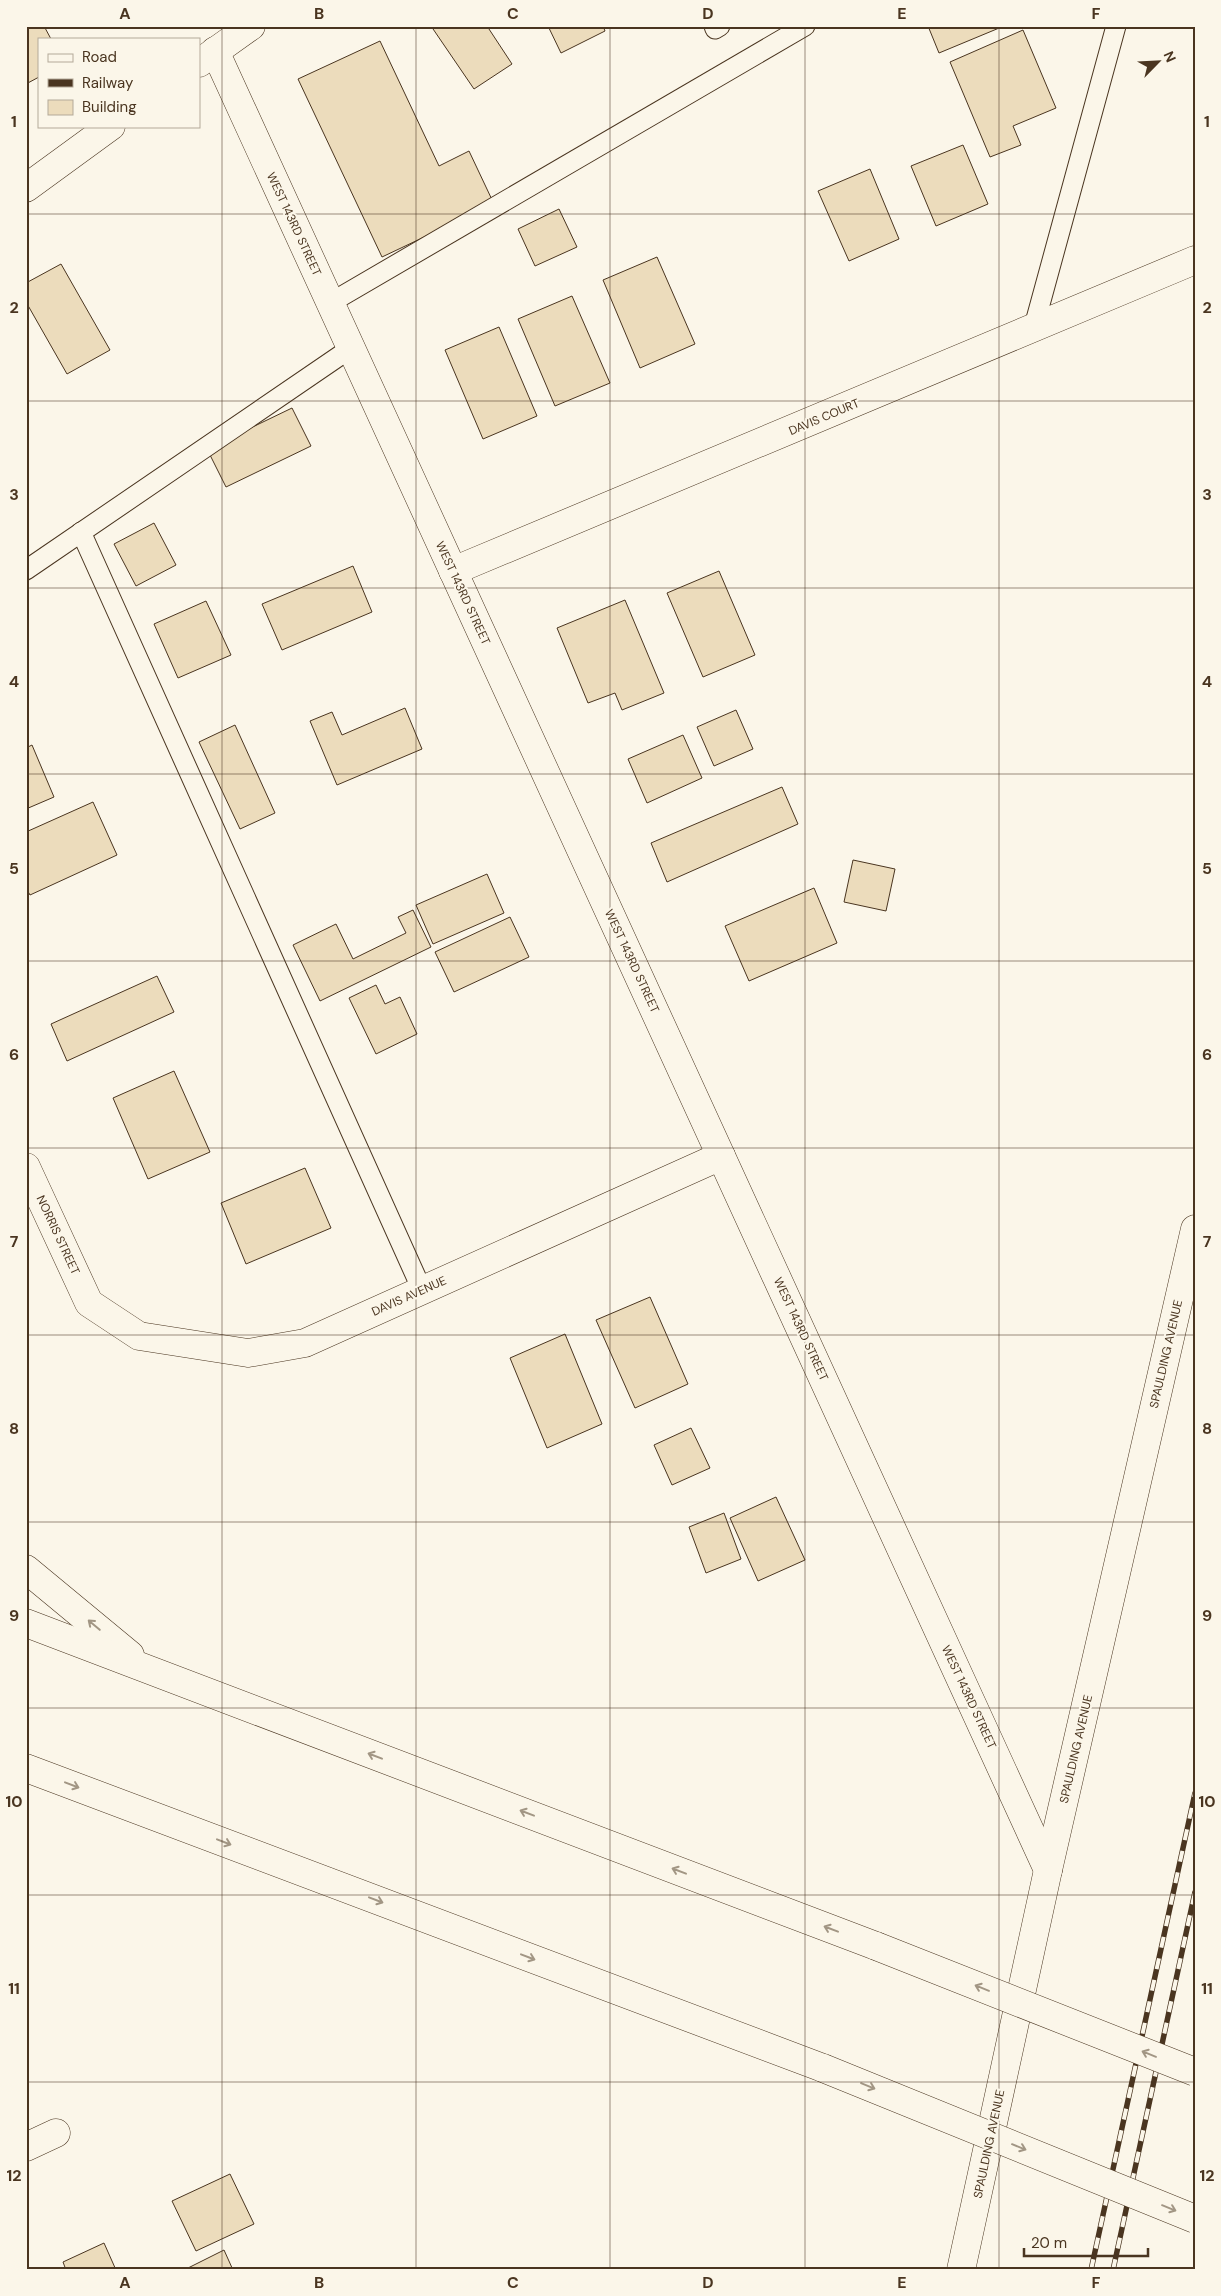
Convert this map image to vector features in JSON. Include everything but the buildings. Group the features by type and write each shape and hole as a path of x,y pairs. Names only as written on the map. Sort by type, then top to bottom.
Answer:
{"main road":[{"path":"207,57 251,26"},
{"name":"WEST 143RD STREET","path":"207,57 351,348 1048,1870"},
{"path":"26,188 108,128"},
{"name":"DAVIS COURT","path":"453,571 1033,330 1195,260"},
{"name":"DAVIS AVENUE","path":"89,1303 139,1336 248,1353 305,1343 721,1156"},
{"name":"NORRIS STREET","path":"26,1167 89,1303"},
{"name":"SPAULDING AVENUE","path":"961,2270 1048,1870 1195,1229"},
{"path":"26,1569 144,1668"},
{"path":"26,1623 876,1946 1195,2072"},
{"path":"26,1768 823,2068 1195,2219"},
{"path":"26,2147 56,2133"}],"lane":[{"path":"714,26 715,29 720,26"},
{"path":"330,303 805,26"},
{"path":"1033,330 1116,26"},
{"path":"26,570 351,348"},
{"path":"82,532 422,1290"}],"railway":[{"path":"1091,2270 1195,1793"},
{"path":"1113,2270 1195,1892"}]}
